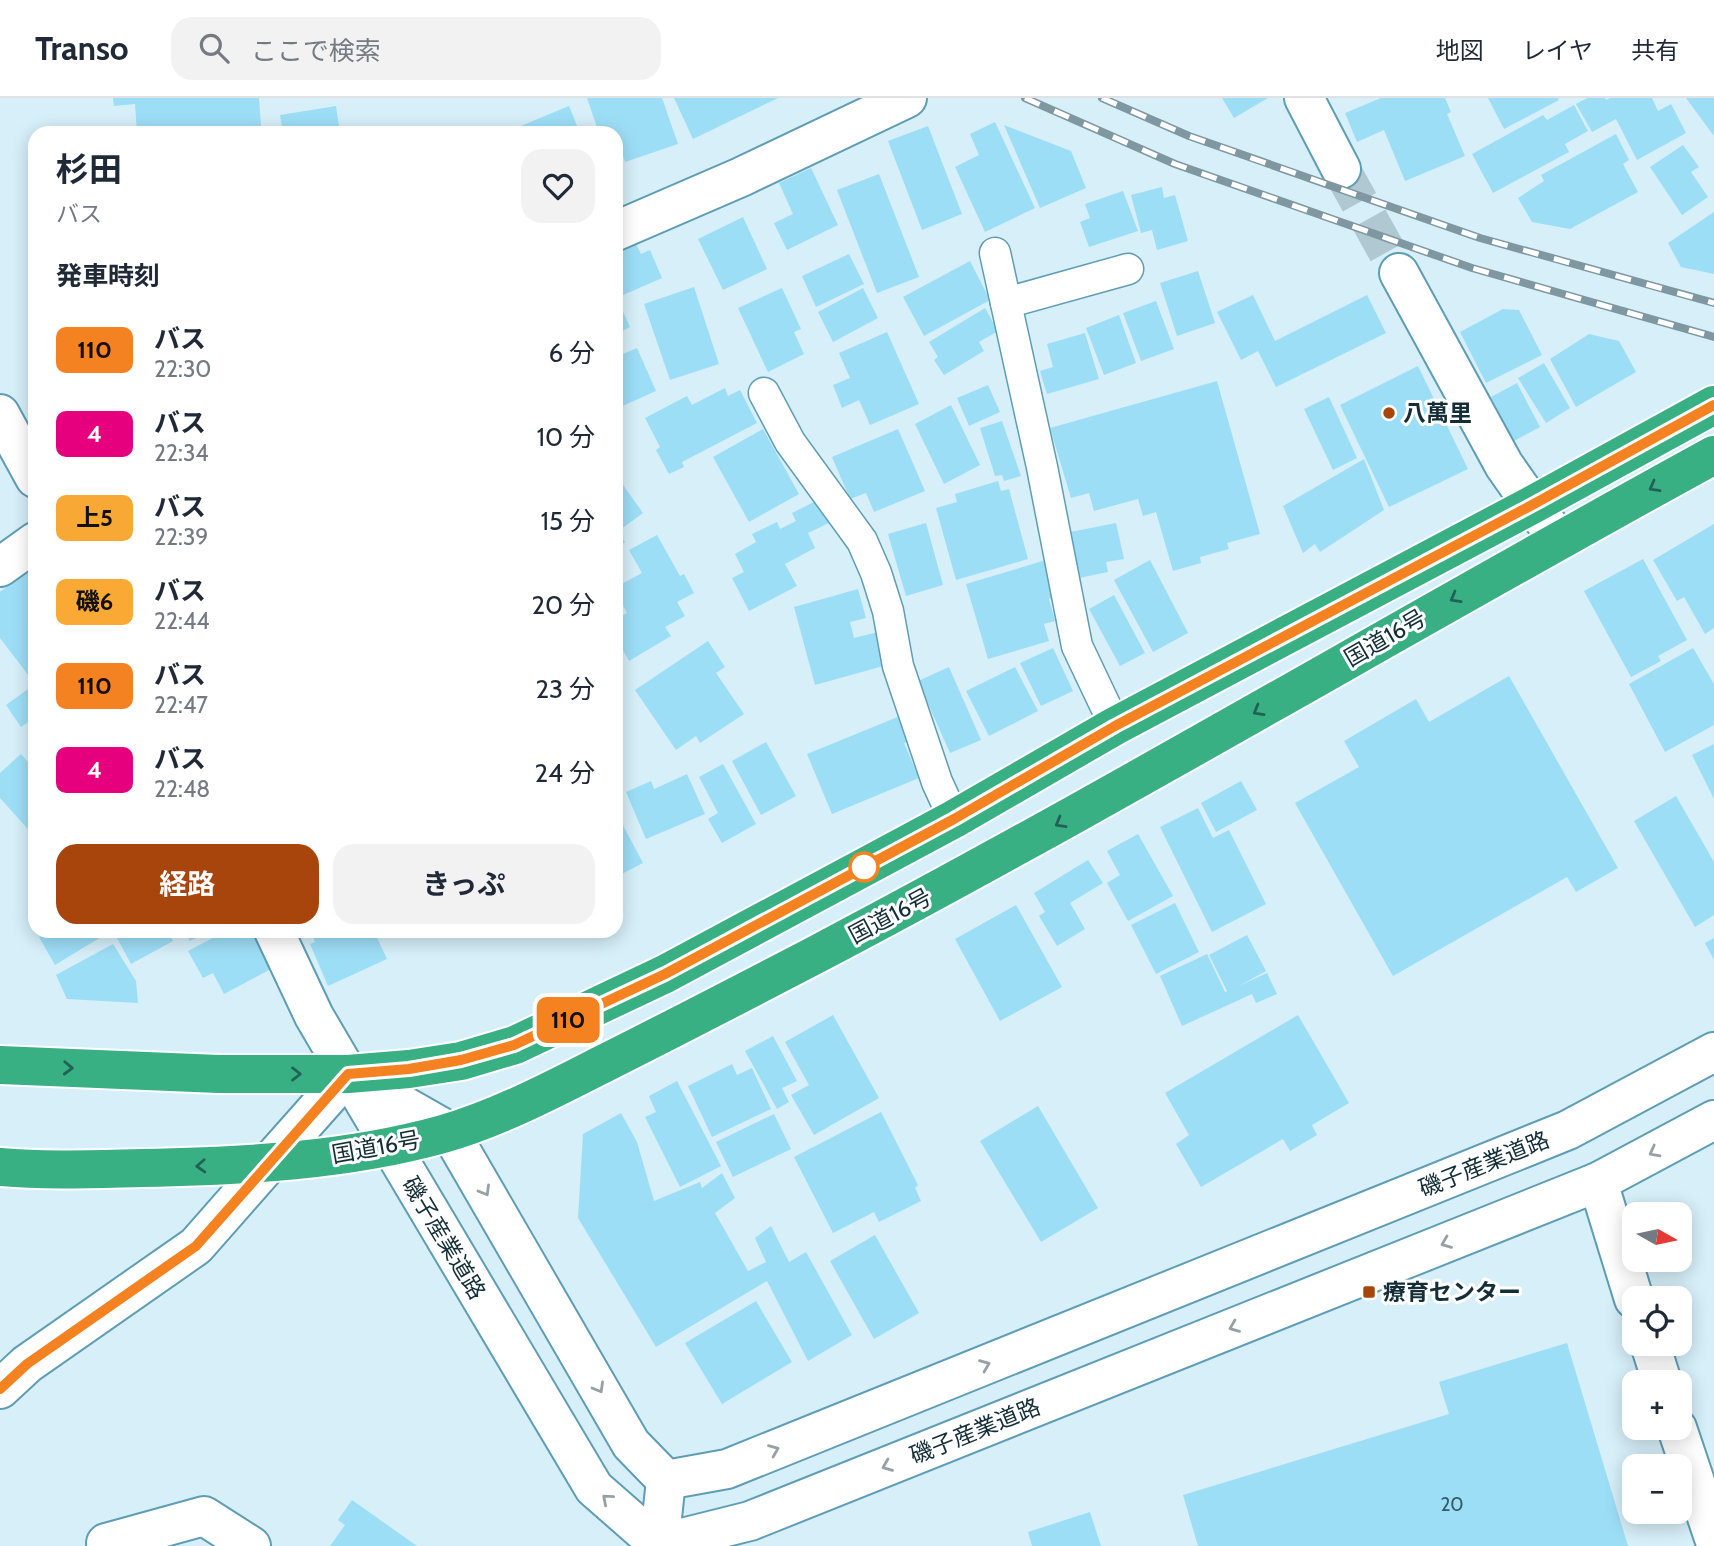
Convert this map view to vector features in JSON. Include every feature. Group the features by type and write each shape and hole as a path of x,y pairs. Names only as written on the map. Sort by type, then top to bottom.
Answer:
{"highway":[{"name":"国道16号","path":"0,1065 219,1074 348,1074 409,1069 461,1060 514,1045 665,974 954,819 1115,726 1532,505 1714,405"},
{"name":"国道16号","path":"0,1167 89,1169 269,1163 390,1148 450,1132 538,1096 690,1021 970,874 1559,539 1714,455"}],"street":[{"path":"623,228 741,177 907,98"},
{"path":"1304,98 1341,169"},
{"path":"1399,273 1504,465 1559,539"},
{"path":"0,414 28,465"},
{"path":"0,567 28,546"},
{"name":"磯子産業道路","path":"277,938 314,1016 390,1148 594,1488 659,1545 750,1521 1598,1182 1714,1119"},
{"name":"磯子産業道路","path":"666,1480 727,1469 1568,1130 1714,1052"},
{"path":"0,1389 27,1364 196,1246 348,1074 450,1132 631,1444 666,1480 659,1545"},
{"path":"1598,1182 1630,1286"},
{"path":"1682,1440 1714,1538"},
{"path":"107,1546 106,1543 204,1516 251,1546"}],"lane":[{"path":"995,253 1042,467 1077,646 1115,726"},
{"path":"1006,303 1128,269"},
{"path":"764,393 790,442 862,541 872,562 888,611 902,678 937,782 954,819"}],"building":[{"path":"113,98 259,98 261,126 137,126 135,104 114,106"},
{"path":"587,98 662,98 678,144 625,162 623,126 597,126"},
{"path":"674,98 778,98 693,139"},
{"path":"1222,98 1268,98 1234,118"},
{"path":"1381,98 1445,98 1451,112 1447,114 1465,156 1405,181 1384,130 1357,142 1345,113"},
{"path":"1488,98 1558,98 1559,100 1504,129"},
{"path":"1587,98 1652,98 1658,111 1671,104 1686,133 1637,160 1616,119 1592,132 1576,104"},
{"path":"1686,98 1714,98 1714,136"},
{"path":"1574,105 1588,131 1565,144 1569,152 1493,193 1472,154 1543,115 1547,120"},
{"path":"336,106 339,126 282,126 280,115"},
{"path":"569,106 577,126 521,126"},
{"path":"995,122 1035,208 985,232 955,167 979,155 970,134"},
{"path":"1004,125 1071,151 1086,188 1040,208"},
{"path":"928,126 962,214 922,230 888,141"},
{"path":"1616,134 1629,160 1623,164 1638,192 1570,229 1532,222 1518,198 1544,181 1541,175"},
{"path":"1683,145 1699,167 1691,172 1708,197 1682,215 1650,167"},
{"path":"811,168 838,225 787,250 774,223 793,214 779,183"},
{"path":"879,174 919,277 877,293 837,190"},
{"path":"1162,187 1164,198 1175,195 1188,241 1157,250 1152,230 1141,233 1131,195"},
{"path":"1123,191 1138,231 1089,247 1080,222 1090,218 1085,204"},
{"path":"1714,212 1714,274 1681,267 1668,243"},
{"path":"743,217 767,269 723,290 698,239"},
{"path":"636,244 641,254 650,250 662,278 623,295 623,250"},
{"path":"849,254 864,284 816,307 802,276"},
{"path":"970,261 990,300 924,336 903,297"},
{"path":"1198,271 1215,323 1177,336 1160,283"},
{"path":"694,287 719,364 670,380 644,304"},
{"path":"782,288 801,329 794,332 804,354 768,372 738,308"},
{"path":"863,288 878,318 833,342 818,312"},
{"path":"1253,295 1275,341 1367,295 1386,333 1276,387 1258,351 1241,360 1217,312"},
{"path":"1156,301 1174,349 1141,361 1123,313"},
{"path":"985,308 998,331 979,342 984,351 944,375 934,360 938,357 929,342"},
{"path":"1503,309 1519,310 1542,355 1486,383 1460,332"},
{"path":"623,312 630,327 623,330"},
{"path":"1119,315 1136,363 1104,375 1086,328"},
{"path":"887,332 919,404 870,425 859,400 842,408 833,385 850,378 839,353"},
{"path":"1085,333 1099,379 1047,394 1040,371 1053,367 1047,344"},
{"path":"1589,334 1619,341 1636,372 1576,407 1550,359"},
{"path":"637,348 656,391 623,406 623,354"},
{"path":"1544,363 1570,408 1546,423 1518,378"},
{"path":"1418,366 1468,469 1389,507 1340,405"},
{"path":"1217,381 1260,534 1227,543 1229,549 1200,557 1201,563 1173,571 1156,512 1143,516 1138,499 1094,511 1089,493 1071,498 1050,428"},
{"path":"1517,383 1540,427 1514,441 1491,397"},
{"path":"988,385 1000,412 969,426 957,398"},
{"path":"725,388 728,396 740,390 757,423 682,462 684,467 669,474 656,450 660,447 645,418 687,396 692,405"},
{"path":"1329,397 1357,458 1333,470 1304,409"},
{"path":"951,405 980,465 944,484 915,424"},
{"path":"1002,421 1021,476 1004,481 1002,475 995,476 980,428"},
{"path":"763,429 799,494 749,522 713,457"},
{"path":"898,429 925,491 874,512 866,493 850,499 832,457"},
{"path":"1364,459 1384,510 1320,552 1315,544 1303,553 1283,506"},
{"path":"998,481 1001,491 1009,489 1028,559 956,580 936,508 957,502 955,494"},
{"path":"623,485 643,513 623,528"},
{"path":"820,499 831,522 808,533 815,548 785,564 797,586 749,611 732,578 744,572 735,554 756,542 752,534 777,522 780,529 796,521 792,513"},
{"path":"926,523 943,585 906,596 888,534"},
{"path":"1116,523 1124,559 1106,562 1108,572 1079,578 1070,532"},
{"path":"1714,524 1714,628 1705,634 1684,597 1677,601 1653,560"},
{"path":"657,535 680,576 684,574 694,593 677,602 685,616 665,627 671,636 629,661 623,650 623,615 627,613 623,605 623,583 642,573 629,550"},
{"path":"1643,559 1687,640 1658,656 1661,661 1631,677 1584,591"},
{"path":"1046,560 1057,597 1049,599 1055,621 1044,624 1049,641 988,659 966,584"},
{"path":"1150,560 1188,633 1153,652 1114,580"},
{"path":"28,570 28,675 0,638 0,592"},
{"path":"858,589 866,618 850,622 854,638 878,632 887,665 815,685 794,607"},
{"path":"1114,595 1145,653 1120,666 1089,609"},
{"path":"708,641 725,667 716,673 744,714 700,743 696,736 676,750 635,690"},
{"path":"1053,648 1073,691 1041,706 1020,663"},
{"path":"1693,648 1714,684 1714,725 1665,752 1629,684"},
{"path":"949,667 981,740 950,753 918,681"},
{"path":"1015,667 1038,711 989,736 966,691"},
{"path":"1509,676 1618,868 1576,892 1567,877 1393,976 1295,803 1359,767 1344,741 1416,699 1429,722"},
{"path":"28,689 28,722 21,727 6,705"},
{"path":"905,714 915,738 904,743 919,778 832,814 807,754"},
{"path":"766,742 796,796 761,815 732,761"},
{"path":"1714,744 1714,799 1692,755"},
{"path":"21,754 28,762 28,829 0,798 0,773"},
{"path":"723,764 756,824 722,843 708,819 718,813 699,777"},
{"path":"687,774 705,814 646,839 626,792 651,781 654,789"},
{"path":"1241,781 1257,810 1216,832 1201,803"},
{"path":"1676,796 1714,862 1714,915 1695,927 1634,821"},
{"path":"1198,808 1213,838 1229,830 1266,904 1212,932 1160,827"},
{"path":"623,825 643,863 623,873"},
{"path":"1138,834 1173,896 1128,921 1107,883 1120,875 1107,851"},
{"path":"1088,860 1103,883 1070,903 1085,929 1057,946 1039,916 1045,912 1034,893"},
{"path":"1175,903 1199,952 1156,974 1131,925"},
{"path":"1016,905 1062,987 1000,1021 955,939"},
{"path":"1247,935 1266,971 1239,986 1267,973 1277,994 1256,1003 1252,994 1182,1026 1160,976 1207,954 1225,992 1227,991 1209,955"},
{"path":"40,938 99,938 55,965"},
{"path":"117,938 172,938 173,941 131,964"},
{"path":"213,938 260,938 275,967 224,994 213,973 203,978 188,951"},
{"path":"314,938 377,938 387,959 328,986 310,944 315,942"},
{"path":"1714,938 1714,960 1705,943"},
{"path":"113,944 136,981 138,1003 67,999 56,975"},
{"path":"833,1015 879,1098 814,1135 791,1095 809,1085 785,1042"},
{"path":"1298,1015 1349,1103 1312,1125 1317,1135 1290,1151 1283,1139 1201,1187 1176,1144 1189,1135 1165,1093"},
{"path":"773,1036 797,1081 782,1088 789,1102 777,1109 745,1051"},
{"path":"732,1064 737,1075 752,1068 771,1109 712,1137 688,1086"},
{"path":"677,1081 721,1166 680,1187 645,1117 656,1112 649,1096"},
{"path":"1038,1106 1098,1208 1041,1242 980,1141"},
{"path":"881,1112 918,1185 915,1188 921,1201 879,1222 874,1212 833,1233 794,1157"},
{"path":"621,1113 637,1142 654,1201 700,1182 702,1188 722,1173 735,1198 715,1213 748,1271 766,1262 755,1238 771,1226 789,1262 806,1252 852,1335 808,1361 767,1281 656,1347 578,1218 583,1134"},
{"path":"774,1114 791,1149 733,1177 716,1142"},
{"path":"875,1235 919,1313 874,1339 830,1261"},
{"path":"756,1301 792,1362 722,1404 685,1343"},
{"path":"1567,1343 1628,1546 1198,1546 1183,1495 1449,1414 1439,1382"},
{"path":"352,1500 417,1546 330,1546 345,1525 338,1520"},
{"path":"1090,1512 1101,1546 1032,1546 1028,1532"}],"tunnel":[{"path":"1341,169 1399,273"}],"railway":[{"path":"1025,98 1175,164 1472,268 1714,337"},
{"path":"1102,98 1189,136 1480,238 1714,303"}],"bus line":[{"name":"110","path":"0,1389 27,1364 196,1246 348,1074 409,1069 461,1060 514,1045 665,974 954,819 1115,726 1532,505 1714,405"}],"place":[{"name":"八萬里","path":"1389,413"},
{"name":"療育センター","path":"1369,1292"}]}
